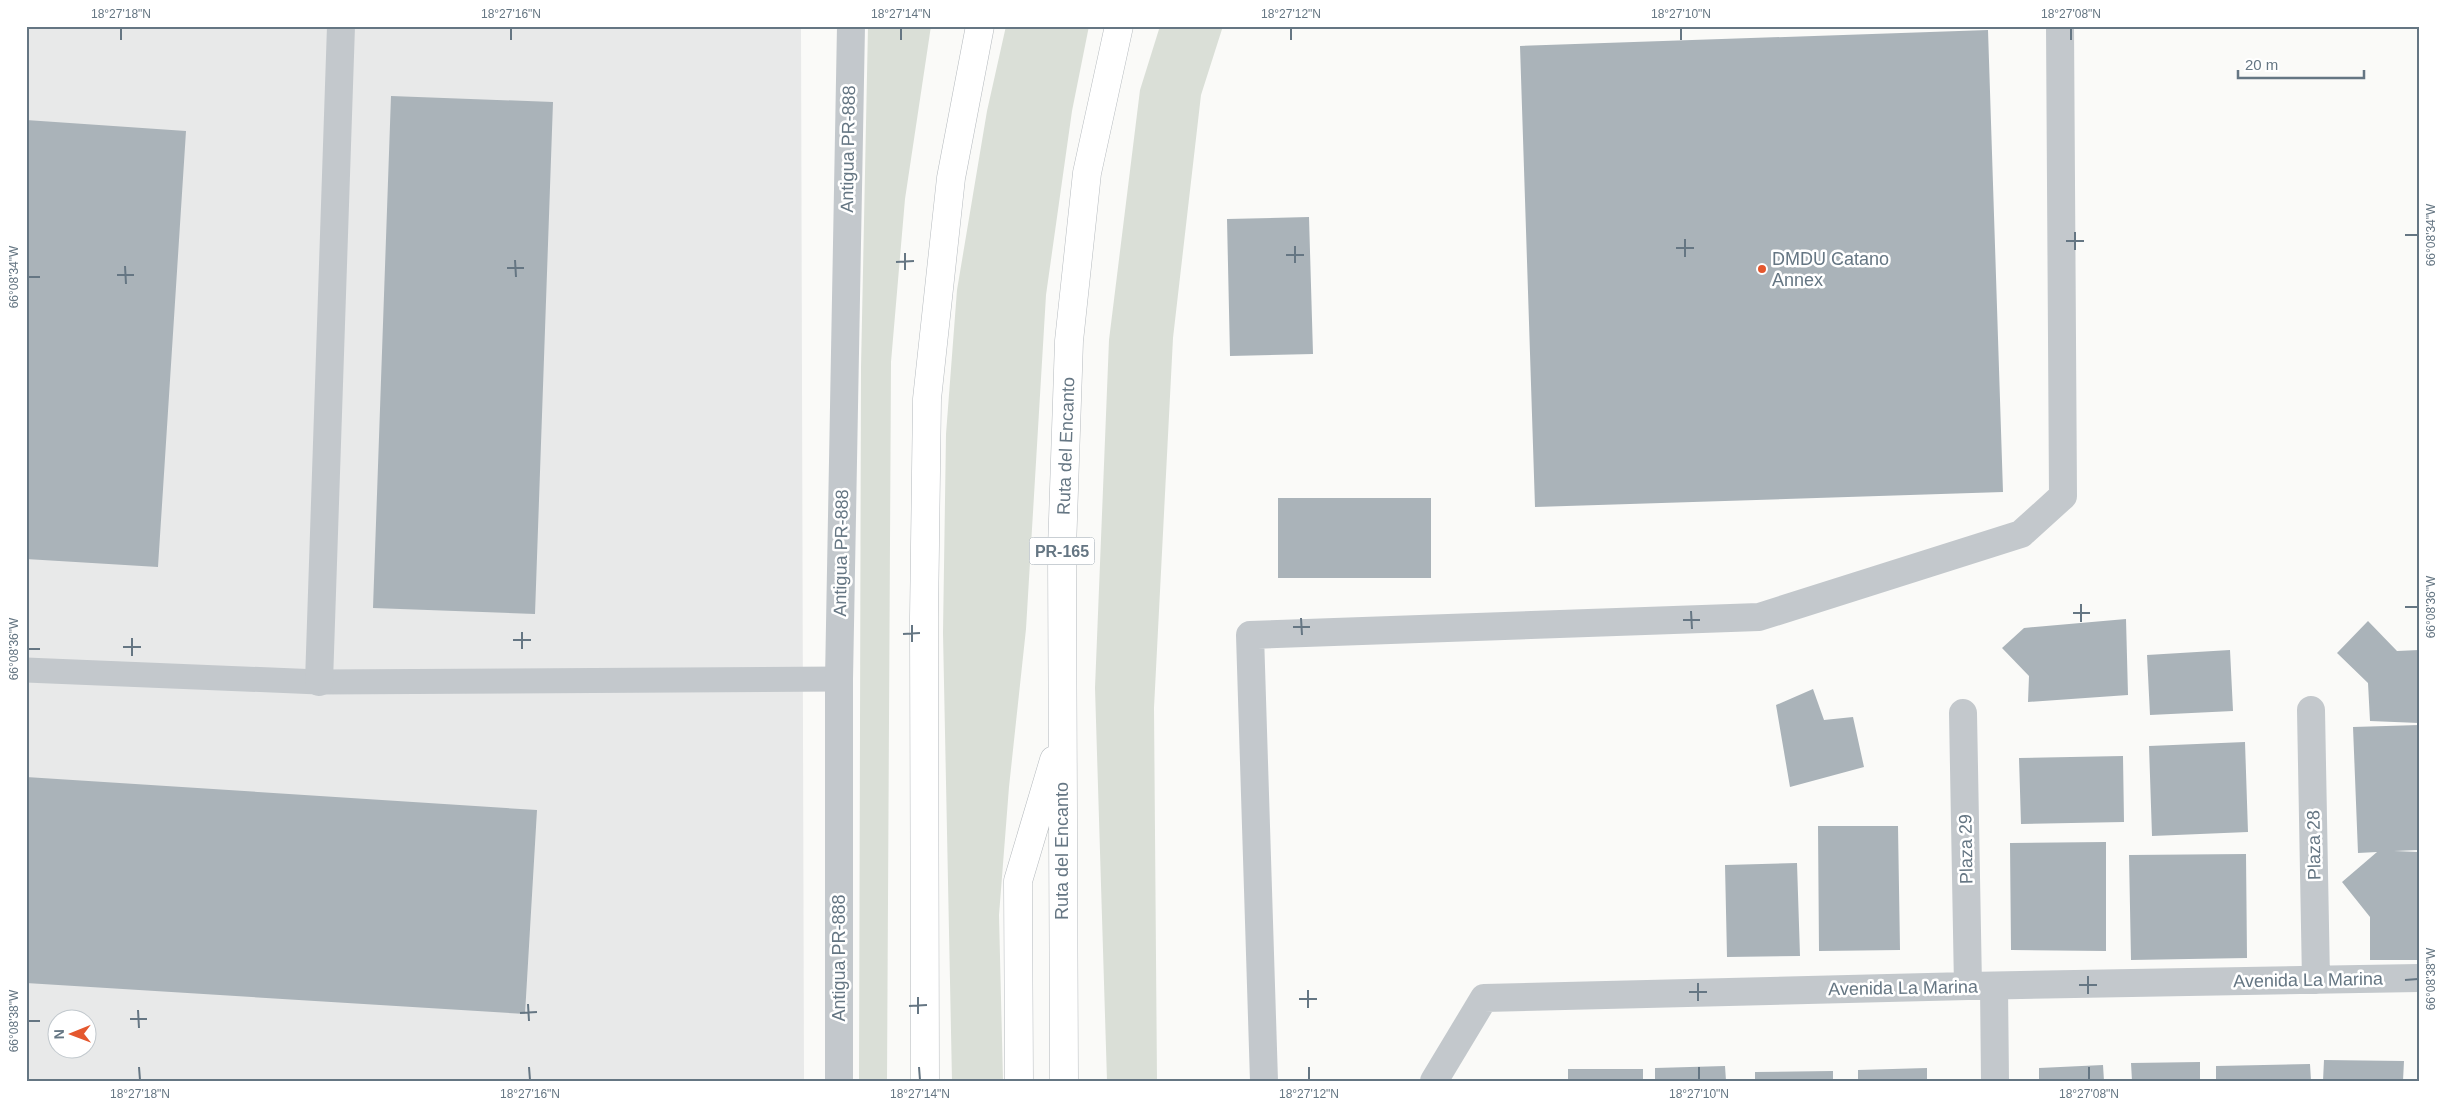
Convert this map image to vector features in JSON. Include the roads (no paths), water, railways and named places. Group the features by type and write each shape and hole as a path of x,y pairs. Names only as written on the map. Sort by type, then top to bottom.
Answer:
{"main road":[{"path":"925,1081 924,618 926,399 952,178 980,26"},
{"name":"Ruta del Encanto","path":"1064,1081 1062,549 1069,341 1087,173 1119,26"},
{"path":"1019,1081 1018,881 1062,731"}],"street":[{"path":"319,682 342,26"},
{"name":"Antigua PR-888","path":"839,1081 839,680 851,26"},
{"path":"1264,1081 1250,636 1759,616 2021,534 2062,496 2060,26"},
{"name":"Plaza 28","path":"2311,710 2316,980"},
{"name":"Plaza 29","path":"1963,713 1981,986 1995,1081"},
{"name":"Avenida La Marina","path":"1434,1081 1484,998 2419,978"}],"lane":[{"path":"26,670 319,682 839,680"}],"place":[{"name":"DMDU Catano Annex","path":"1762,269"}]}
